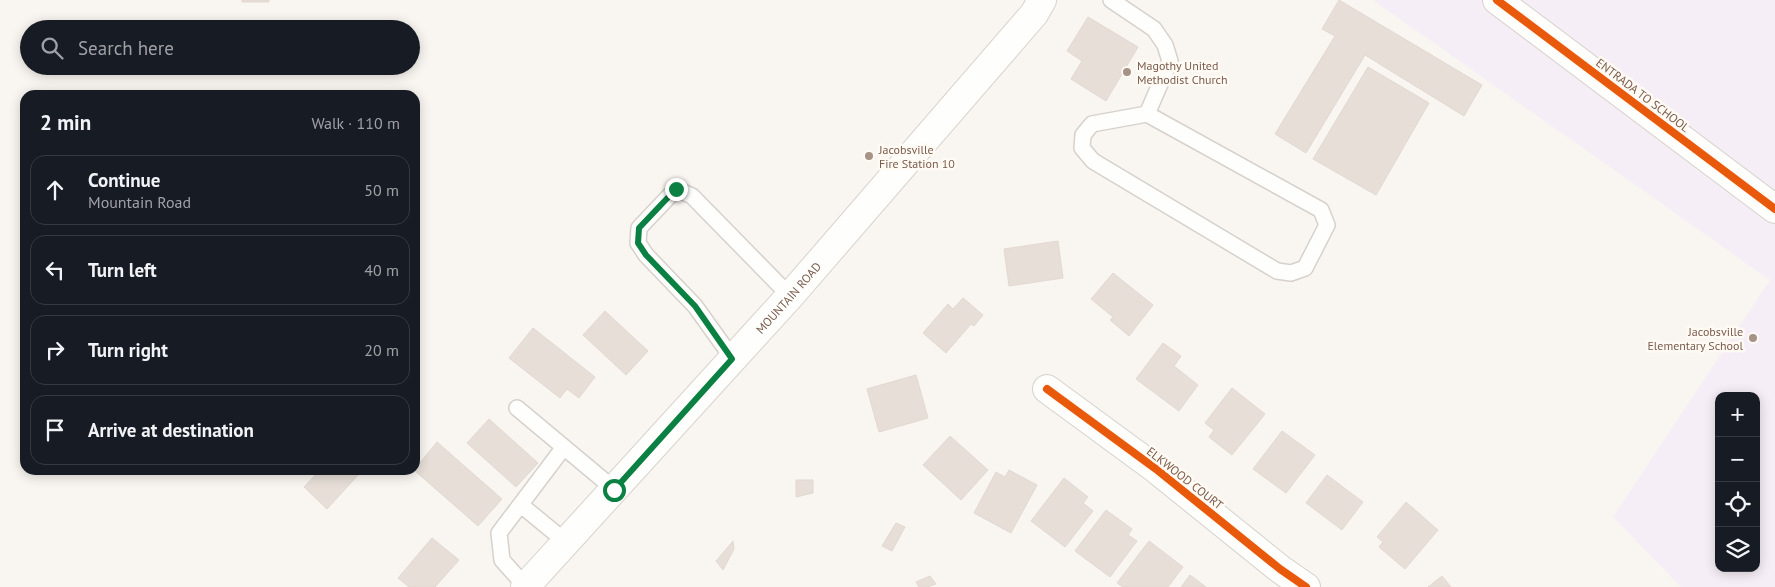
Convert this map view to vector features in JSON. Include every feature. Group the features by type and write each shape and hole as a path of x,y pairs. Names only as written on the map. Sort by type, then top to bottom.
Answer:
{"main road":[{"name":"MOUNTAIN ROAD","path":"525,587 790,296 1034,14 1042,0"},
{"name":"ENTRADA TO SCHOOL","path":"1497,0 1775,209"},
{"name":"ELKWOOD COURT","path":"1048,389 1118,440 1280,569 1306,587"}],"lane":[{"path":"1111,0 1154,29 1165,45 1170,61 1147,114"},
{"path":"1147,114 1320,210 1326,225 1305,268 1291,273 1277,271 1094,161 1082,148 1083,135 1092,124 1147,114"},
{"path":"732,359 695,306 646,255 638,243 639,228 676,189 692,196 790,296"},
{"path":"517,408 614,490"},
{"path":"525,587 502,560 499,533 564,448"},
{"path":"521,505 566,542"}],"shaded area":[{"name":"Jacobsville Elementary School","path":"1373,0 1775,0 1775,587 1681,587 1613,517 1770,280"}],"building":[{"path":"242,0 269,0 269,2 242,2"},
{"path":"1339,0 1482,85 1464,116 1365,55 1306,153 1275,134 1335,36 1322,29"},
{"path":"1088,17 1138,47 1106,101 1071,79 1082,61 1067,51"},
{"path":"1368,67 1429,103 1376,195 1313,159"},
{"path":"1058,241 1063,278 1009,286 1004,249"},
{"path":"1113,273 1153,305 1129,336 1110,320 1113,317 1091,299"},
{"path":"963,298 983,315 974,326 971,324 946,353 923,333 948,304 953,309"},
{"path":"605,311 648,351 626,375 583,335"},
{"path":"533,328 595,377 579,398 567,389 560,398 509,358"},
{"path":"1163,343 1181,356 1174,366 1198,385 1179,411 1136,379"},
{"path":"916,375 928,418 879,432 867,389"},
{"path":"1232,388 1265,414 1232,455 1209,437 1214,430 1205,423"},
{"path":"489,419 538,463 516,487 467,443"},
{"path":"1282,431 1315,455 1286,493 1253,469"},
{"path":"950,436 988,470 961,500 923,465"},
{"path":"437,442 502,499 478,526 420,475 420,463"},
{"path":"1009,470 1037,485 1011,533 974,513 996,472 1005,477"},
{"path":"315,475 358,475 327,509 304,487"},
{"path":"1327,475 1363,502 1342,530 1306,503"},
{"path":"1064,478 1088,497 1083,503 1093,511 1065,547 1031,521"},
{"path":"796,480 813,480 813,493 796,497"},
{"path":"1406,502 1438,530 1405,569 1379,547 1383,542 1377,537"},
{"path":"1106,510 1132,529 1128,535 1137,541 1110,577 1075,551"},
{"path":"896,523 905,527 892,551 882,546"},
{"path":"432,538 459,560 435,587 409,587 398,578"},
{"path":"733,541 734,549 723,570 716,561"},
{"path":"1149,541 1183,567 1168,587 1123,587 1117,583"},
{"path":"1190,575 1206,587 1181,587"},
{"path":"930,576 936,584 919,587 916,582"},
{"path":"1442,576 1451,587 1428,587"}],"cycle path":[{"path":"1497,0 1775,209"},
{"path":"1047,389 1156,469 1280,569 1306,587"}],"place":[{"name":"Magothy United Methodist Church","path":"1127,72"},
{"name":"Jacobsville Fire Station 10","path":"869,156"},
{"name":"Jacobsville Elementary School","path":"1753,338"}],"route":[{"path":"614,490 732,359 695,306 646,255 638,243 639,228 676,189"}]}
